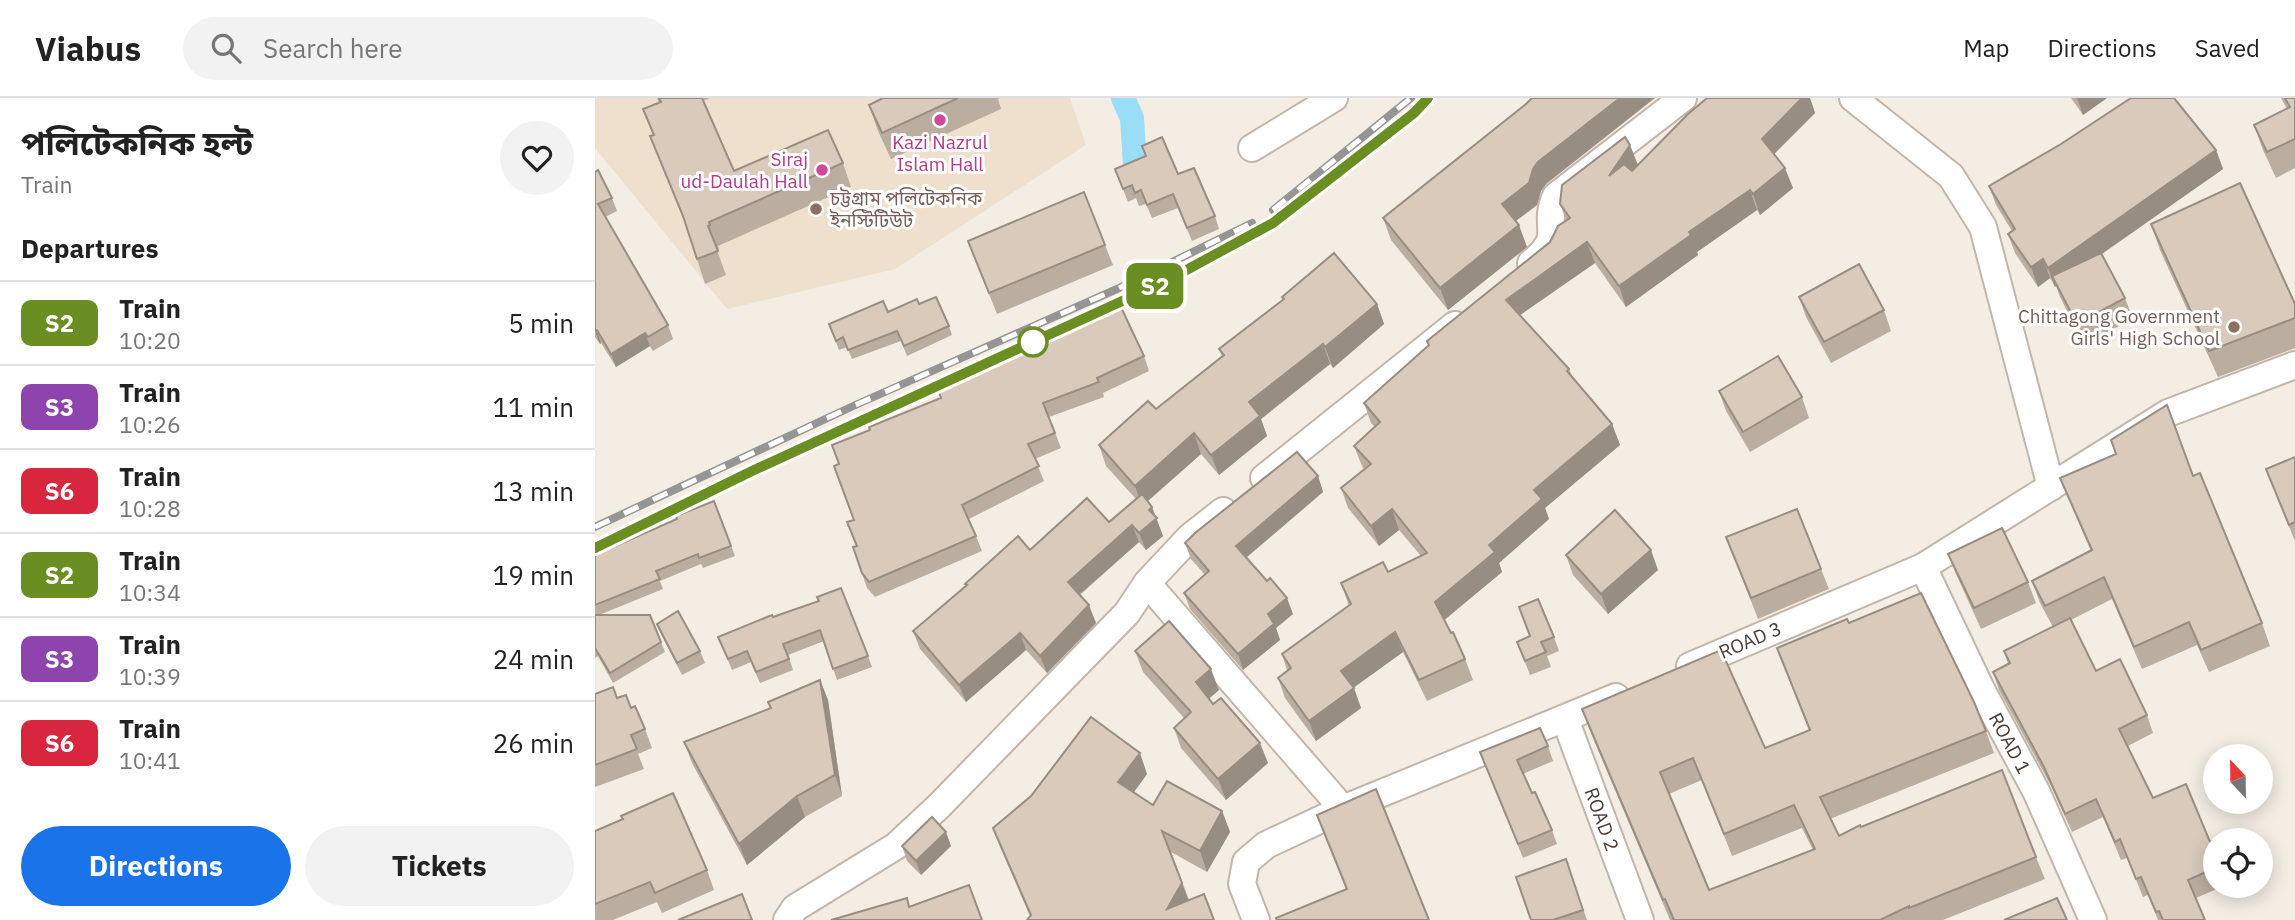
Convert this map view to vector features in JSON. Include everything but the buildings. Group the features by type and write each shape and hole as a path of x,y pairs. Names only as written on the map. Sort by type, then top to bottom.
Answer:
{"street":[{"path":"1252,148 1333,98"},
{"path":"1514,277 1547,251 1552,238 1550,210 1556,196 1683,98"},
{"path":"1853,98 1951,176 1983,227 2051,486"},
{"path":"787,920 795,908 895,846 939,806 1127,613 1147,583 1190,537 1471,311"},
{"name":"ROAD 3","path":"1667,676 1923,568 2168,412 2295,365"},
{"name":"ROAD 1","path":"1923,568 1982,691 2036,791 2066,894 2092,920"},
{"path":"1147,583 1343,809"},
{"path":"1257,920 1242,884 1246,862 1265,845 1343,809 1641,686"},
{"name":"ROAD 2","path":"1565,719 1640,920"}],"shaded area":[{"name":"চট্টগ্রাম পলিটেকনিক ইনস্টিটিউট","path":"595,98 1070,98 1086,145 895,269 727,309 595,148"}],"waterway":[{"path":"1123,98 1132,118 1135,165"}],"railway":[{"path":"1273,210 1411,98"},
{"path":"595,548 752,471 1168,280 1273,223 1414,113 1427,98"},
{"path":"595,527 851,407 1117,289 1252,223"}],"train":[{"name":"S2","path":"595,548 752,471 1168,280 1273,223 1414,113 1428,98"}],"place":[{"name":"Kazi Nazrul Islam Hall","path":"940,120"},
{"name":"Siraj ud-Daulah Hall","path":"822,170"},
{"name":"চট্টগ্রাম পলিটেকনিক ইনস্টিটিউট","path":"816,209"},
{"name":"Chittagong Government Girls' High School","path":"2234,327"}]}
